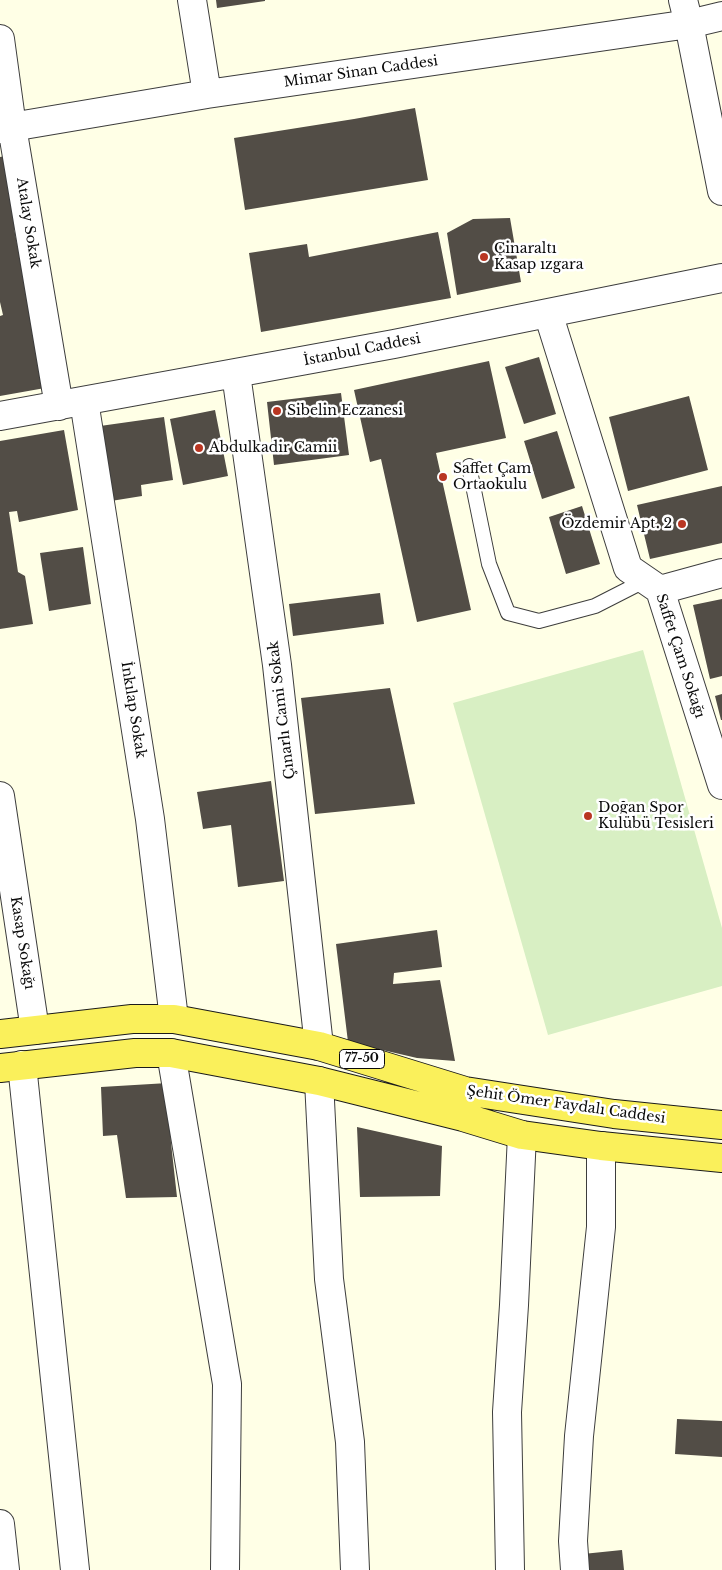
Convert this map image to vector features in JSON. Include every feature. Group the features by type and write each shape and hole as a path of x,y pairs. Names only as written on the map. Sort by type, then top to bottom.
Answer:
{"main road":[{"name":"Şehit Ömer Faydalı Caddesi","path":"0,1034 132,1019 174,1019 319,1046 465,1091 614,1114 722,1125"},
{"name":"Şehit Ömer Faydalı Caddesi","path":"11,1066 134,1053 170,1053 319,1081 463,1117 522,1135 601,1146 722,1158"}],"street":[{"path":"192,0 207,94"},
{"path":"686,12 722,190"},
{"name":"Mimar Sinan Caddesi","path":"6,128 686,12 722,16"},
{"name":"Atalay Sokak","path":"0,39 6,128 72,404"},
{"name":"İstanbul Caddesi","path":"0,416 236,374 722,278"},
{"name":"Saffet Çam Sokağı","path":"548,313 628,568 653,585 722,784"},
{"name":"Çınarlı Cami Sokak","path":"236,374 277,665 319,1046"},
{"name":"İnkılap Sokak","path":"72,404 150,819 174,1019"},
{"path":"653,585 722,573"},
{"name":"Kasap Sokağı","path":"0,796 35,1030"},
{"path":"170,1053 227,1384 225,1570"},
{"path":"11,1066 75,1570"},
{"path":"319,1081 329,1279 350,1442 355,1570"},
{"path":"510,1570 507,1412 522,1135"},
{"path":"575,1570 573,1541 580,1436 601,1227 601,1146"},
{"path":"0,1524 5,1570"}],"lane":[{"path":"468,466 489,564 508,613 539,621 595,606 653,585"}],"green space":[{"name":"Doğan Spor Kulübü Tesisleri","path":"643,650 722,928 722,986 548,1035 453,703"}],"building":[{"path":"216,0 265,0 265,1 217,8"},
{"path":"415,108 428,180 245,210 234,138"},
{"path":"5,156 18,228 14,228 45,388 0,396 0,316 3,315 0,302 0,157"},
{"name":"Çinaraltı Kasap ızgara","path":"510,218 521,282 457,295 447,233 473,219"},
{"path":"438,232 451,298 261,332 249,253 307,244 309,257"},
{"path":"539,357 556,414 524,424 505,367"},
{"path":"489,361 506,438 436,453 471,610 417,622 381,459 370,462 354,390"},
{"path":"341,393 349,455 274,465 267,402"},
{"path":"689,396 708,470 628,491 609,417"},
{"name":"Abdulkadir Camii","path":"215,410 228,476 183,485 170,419"},
{"path":"164,417 173,480 141,485 142,496 111,501 100,426"},
{"path":"64,430 78,510 19,522 17,511 9,512 18,572 25,576 33,624 0,629 0,441"},
{"path":"557,431 575,488 542,499 524,441"},
{"name":"Özdemir Apt. 2","path":"722,486 722,543 650,559 637,505"},
{"path":"582,506 600,564 566,574 549,517"},
{"path":"83,547 91,604 49,611 40,553"},
{"path":"380,593 384,624 293,636 289,604"},
{"path":"722,599 722,676 710,679 693,605"},
{"path":"390,688 415,804 315,814 301,698"},
{"path":"722,694 722,720 721,720 715,696"},
{"path":"271,781 284,881 238,887 231,825 203,829 197,792"},
{"path":"437,930 442,967 394,973 393,984 440,980 455,1061 417,1058 348,1042 336,944"},
{"path":"168,1083 171,1143 177,1197 126,1198 117,1135 103,1136 101,1087"},
{"path":"357,1127 442,1146 440,1196 360,1197"},
{"path":"677,1419 722,1421 722,1457 675,1454"},
{"path":"622,1550 624,1570 585,1570 583,1554"}],"place":[{"name":"Çinaraltı Kasap ızgara","path":"484,257"},
{"name":"Sibelin Eczanesi","path":"277,411"},
{"name":"Abdulkadir Camii","path":"199,448"},
{"name":"Saffet Çam Ortaokulu","path":"443,477"},
{"name":"Özdemir Apt. 2","path":"682,524"},
{"name":"Doğan Spor Kulübü Tesisleri","path":"588,816"}]}
